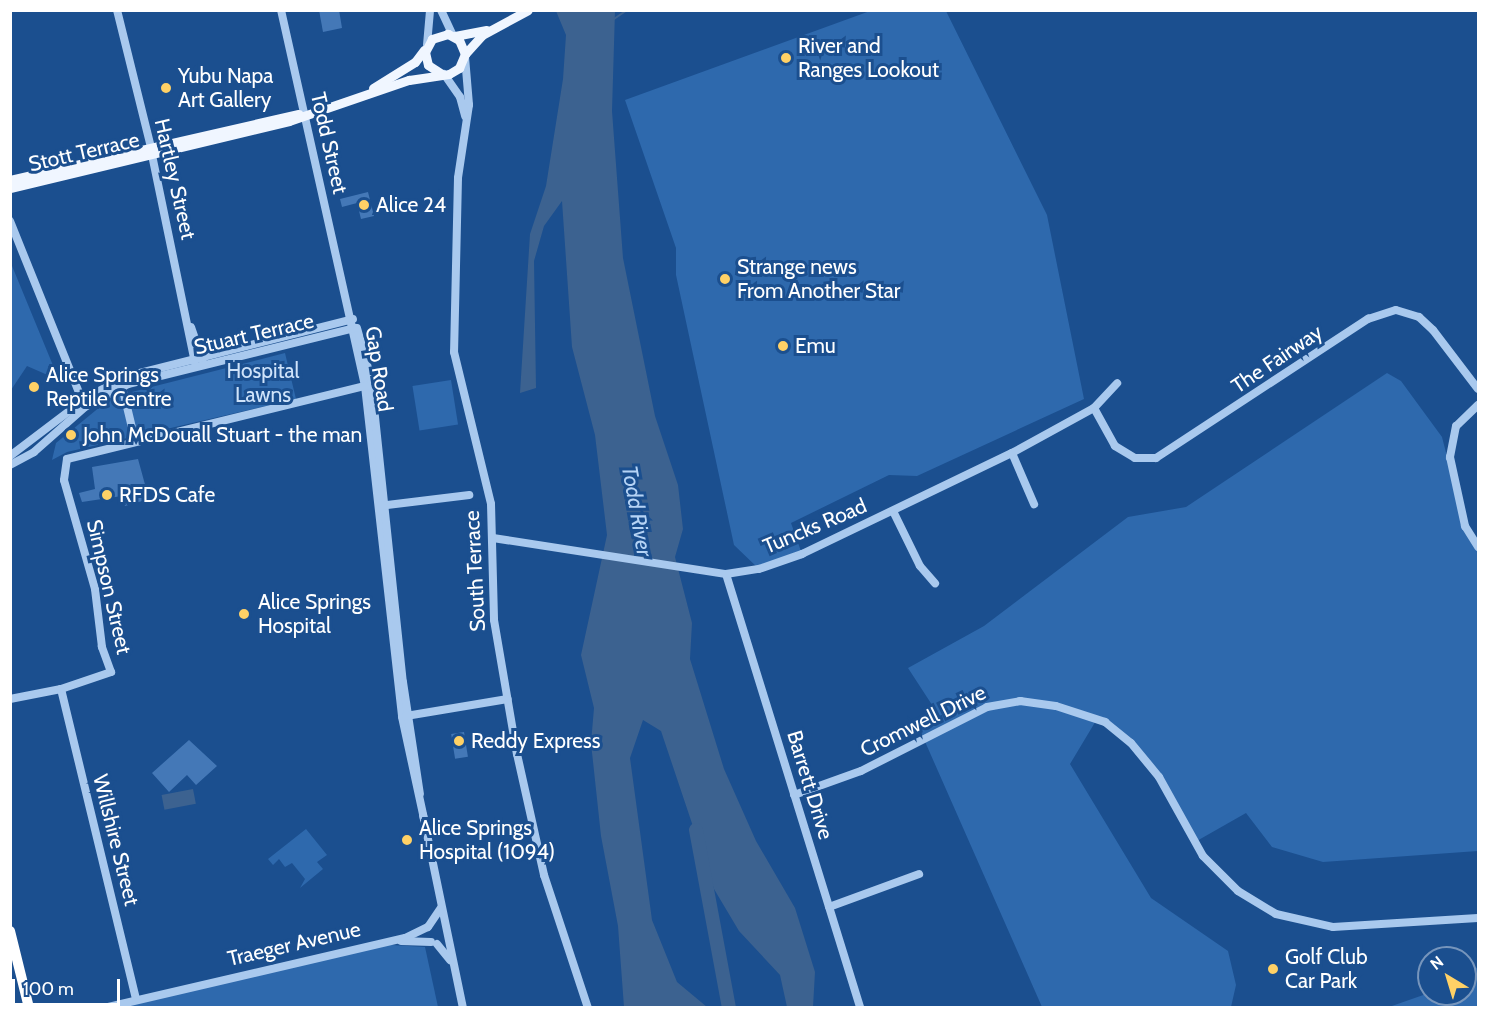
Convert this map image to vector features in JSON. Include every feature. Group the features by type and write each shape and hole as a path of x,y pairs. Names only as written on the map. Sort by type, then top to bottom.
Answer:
{"highway":[{"path":"10,931 29,1008"}],"main road":[{"path":"497,26 454,36 436,36 426,46 428,65 443,74 455,71 476,40 528,10"},
{"path":"454,36 465,56"},
{"name":"Stott Terrace","path":"347,102 410,66 426,46"},
{"name":"Stott Terrace","path":"10,188 304,114 443,74"},
{"name":"Stott Terrace","path":"10,180 151,151"}],"street":[{"name":"Hartley Street","path":"117,10 199,362"},
{"name":"Todd Street","path":"281,10 353,319"},
{"path":"426,46 430,10"},
{"path":"441,10 454,36"},
{"name":"South Terrace","path":"465,56 466,126 458,178 454,352 487,481 493,538 494,620 508,699 544,875 588,1008"},
{"name":"South Terrace","path":"443,74 460,97 466,126"},
{"path":"10,221 69,367 87,401"},
{"name":"The Fairway","path":"1094,408 1115,446 1135,458 1156,458 1170,454 1368,319 1396,310 1419,317 1433,330 1479,389"},
{"name":"Gap Road","path":"353,319 365,386 381,505"},
{"name":"Stuart Terrace","path":"10,465 34,452 87,401 116,389 123,390 134,382 353,319"},
{"name":"Gap Road","path":"355,328 371,379 383,529 405,716 461,1008"},
{"name":"Stuart Terrace","path":"10,456 87,401 121,380 355,328"},
{"path":"121,380 135,440"},
{"name":"Tuncks Road","path":"493,538 726,574 784,561 1012,453 1094,408 1117,383"},
{"name":"Simpson Street","path":"61,689 111,672 62,469 75,454 365,386"},
{"path":"1479,405 1456,426 1450,457 1465,526 1479,547"},
{"path":"1012,453 1034,504"},
{"path":"381,505 469,495"},
{"path":"893,511 920,566 935,582"},
{"name":"Barrett Drive","path":"726,574 860,1008"},
{"path":"10,699 61,689"},
{"name":"Willshire Street","path":"61,689 136,999"},
{"path":"405,716 508,699"},
{"name":"Cromwell Drive","path":"794,795 861,771 987,707 1020,701 1056,706 1105,723 1131,743 1159,777 1203,856 1238,891 1276,914 1333,927 1479,918"},
{"path":"829,907 919,874"},
{"path":"441,908 426,935 451,961"},
{"name":"Traeger Avenue","path":"104,1008 387,941 430,925 444,925"},
{"path":"434,943 447,936"},
{"name":"Traeger Avenue","path":"387,941 434,943"},
{"name":"Gap Road","path":"449,945 461,1008"}],"green space":[{"path":"870,11 946,11 1047,215 1084,399 917,476 889,475 791,523 802,554 759,569 734,545 676,275 676,248 625,100"},
{"path":"10,261 59,380 27,366 11,390"},
{"name":"Hospital Lawns","path":"285,353 296,399 67,452 52,460 56,443 112,397"},
{"path":"1387,373 1401,381 1442,437 1465,526 1478,547 1478,851 1323,862 1272,847 1246,813 1195,842 1150,763 1097,719 1070,764 1151,898 1228,951 1236,985 1231,1007 1042,1007 919,728 936,711 908,668 984,626 1128,517 1186,507"},
{"path":"451,380 458,424 420,431 412,386"},
{"path":"306,829 327,855 317,862 323,869 300,888 305,879 292,863 285,867 279,859 273,865 268,859"},
{"path":"375,944 425,947 438,1007 104,1008"},
{"path":"1477,968 1478,1007 1389,1007 1417,997 1417,1006 1477,1006"}],"water":[{"path":"556,11 615,11 612,111 623,258 655,416 678,485 683,529 675,557 692,623 690,659 724,769 756,841 795,908 815,972 813,1007 787,1007 780,975 739,931 714,889 661,731 643,720 630,758 652,920 677,982 707,1007 624,1007 618,926 601,836 591,743 594,708 581,655 607,535 595,435 572,347 562,201 544,226 534,261 536,388 520,393 530,234 546,186 563,79 566,35"},
{"path":"193,789 196,804 164,810 162,795"}],"building":[{"path":"319,10 339,10 342,28 323,32"},
{"name":"Alice 24","path":"368,192 374,216 361,219 357,203 342,207 340,199"},
{"path":"138,459 149,499 125,506 122,496 82,502 79,493 95,489 92,467"},
{"name":"Reddy Express","path":"464,732 468,757 455,759 451,734"},
{"path":"189,740 217,766 196,785 187,775 169,792 152,773"}],"waterway":[{"path":"614,19 627,10"},
{"name":"Todd River","path":"696,830 729,1008"}],"place":[{"name":"River and Ranges Lookout","path":"786,58"},
{"name":"Yubu Napa Art Gallery","path":"166,88"},
{"name":"Alice 24","path":"364,205"},
{"name":"Strange news From Another Star","path":"725,279"},
{"name":"Emu","path":"783,346"},
{"name":"Alice Springs Reptile Centre","path":"34,387"},
{"name":"John McDouall Stuart - the man","path":"71,435"},
{"name":"RFDS Cafe","path":"107,495"},
{"name":"Alice Springs Hospital","path":"244,614"},
{"name":"Reddy Express","path":"459,741"},
{"name":"Alice Springs Hospital (1094)","path":"407,840"},
{"name":"Golf Club Car Park","path":"1273,969"}]}
